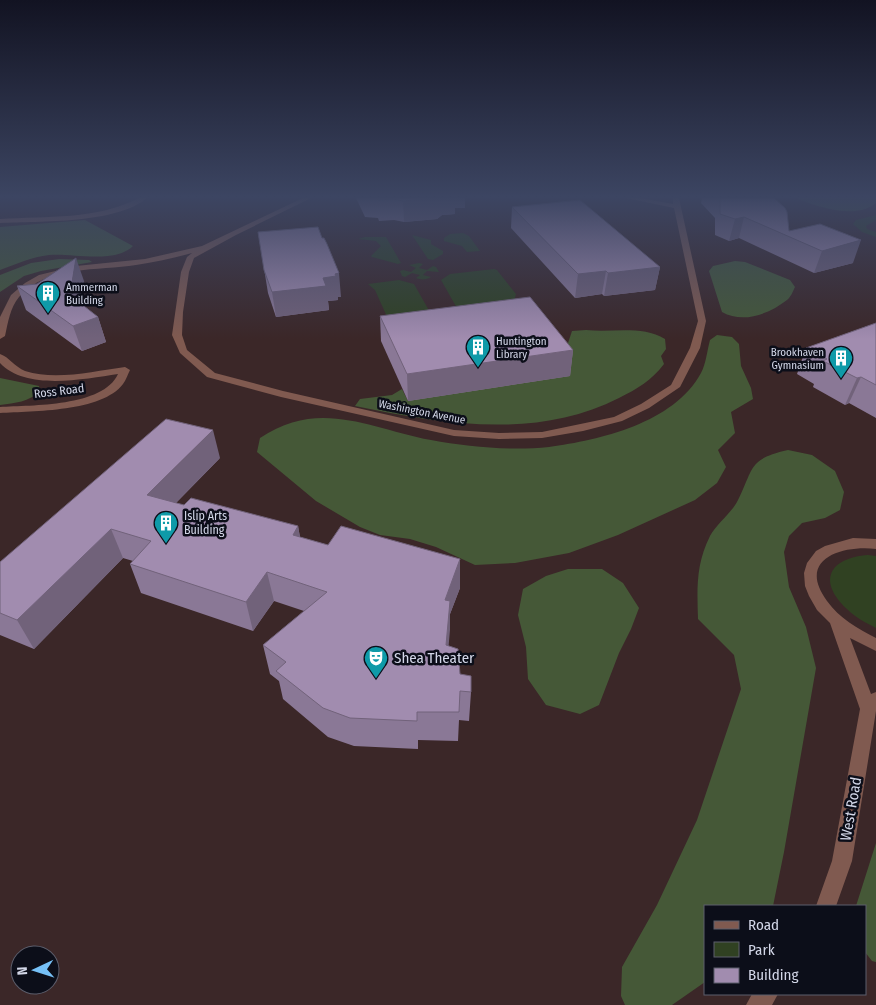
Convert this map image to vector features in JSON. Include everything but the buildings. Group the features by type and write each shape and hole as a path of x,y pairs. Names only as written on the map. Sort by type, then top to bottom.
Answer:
{"street":[{"name":"Washington Avenue","path":"210,245 192,257 185,272 177,335 183,351 212,375 280,394 454,433 499,436 542,434 583,428 618,419 645,406 675,387 695,348 702,320 686,245"},
{"name":"Washington Avenue","path":"0,336 7,310 12,302 22,290 38,280 55,273 77,268 126,264 206,247"},
{"name":"Ross Road","path":"0,357 5,366 20,373 38,376 68,376 125,370 124,378 106,395 55,406 0,410"},
{"path":"876,544 846,543 829,548 817,558 811,570 812,586 822,603 836,620 876,645"},
{"name":"West Road","path":"826,905 842,861 872,704 836,620"},
{"path":"757,1005 766,995"}],"shaded area":[{"path":"0,245 876,245 876,1005 0,1005"}],"green space":[{"path":"0,245 133,246 116,255 43,256 0,270"},
{"path":"380,245 391,245 401,263 398,264 372,257 381,246"},
{"path":"419,245 433,245 443,251 443,254 433,260 428,259"},
{"path":"458,245 476,245 480,251 467,252 462,246"},
{"path":"59,259 89,260 92,262 24,276 0,292 0,275 31,263"},
{"path":"735,261 745,262 790,280 795,287 791,296 780,305 756,316 738,317 722,312 709,271 713,266"},
{"path":"423,264 419,268 427,270 433,266 439,272 427,271 423,275 431,277 426,279 416,278 420,275 412,273 405,277 402,276 400,271 411,272 416,268 409,265"},
{"path":"497,270 516,294 514,301 458,310 441,280 450,274"},
{"path":"399,280 414,284 431,314 388,319 375,290 368,284"},
{"path":"627,330 656,335 665,339 666,349 661,356 664,364 644,384 619,398 588,411 522,424 455,422 388,413 355,406 360,399 392,395 402,389 408,401 568,353 568,343 572,331"},
{"path":"717,335 732,337 739,344 741,366 751,388 753,399 731,412 735,433 718,450 726,467 717,483 695,500 618,535 569,553 515,563 475,565 436,547 410,539 380,535 360,527 316,501 257,452 260,438 282,426 303,420 324,418 344,419 431,440 490,448 520,449 549,447 590,440 634,426 654,417 673,405 689,390 701,373 710,340"},
{"path":"0,378 39,386 40,391 26,400 0,405"},
{"path":"788,450 812,455 835,471 844,492 840,510 825,518 802,523 789,536 784,552 789,587 806,627 816,668 773,905 704,905 704,983 672,1005 625,1005 621,996 622,967 657,905 697,820 741,689 734,655 698,619 698,586 702,556 710,536 738,500 754,466 759,461 775,453"},
{"path":"876,556 876,628 847,609 832,589 830,580 836,566 855,557"},
{"path":"568,569 602,569 623,583 639,608 599,705 580,714 546,705 528,679 526,647 518,615 523,589 546,576"},
{"path":"876,843 876,962 872,961 866,953 866,905 856,905"}],"place":[{"name":"Ammerman Building","path":"48,314"},
{"name":"Huntington Library","path":"478,368"},
{"name":"Brookhaven Gymnasium","path":"841,379"},
{"name":"Islip Arts Building","path":"166,544"},
{"name":"Shea Theater","path":"376,679"}]}
